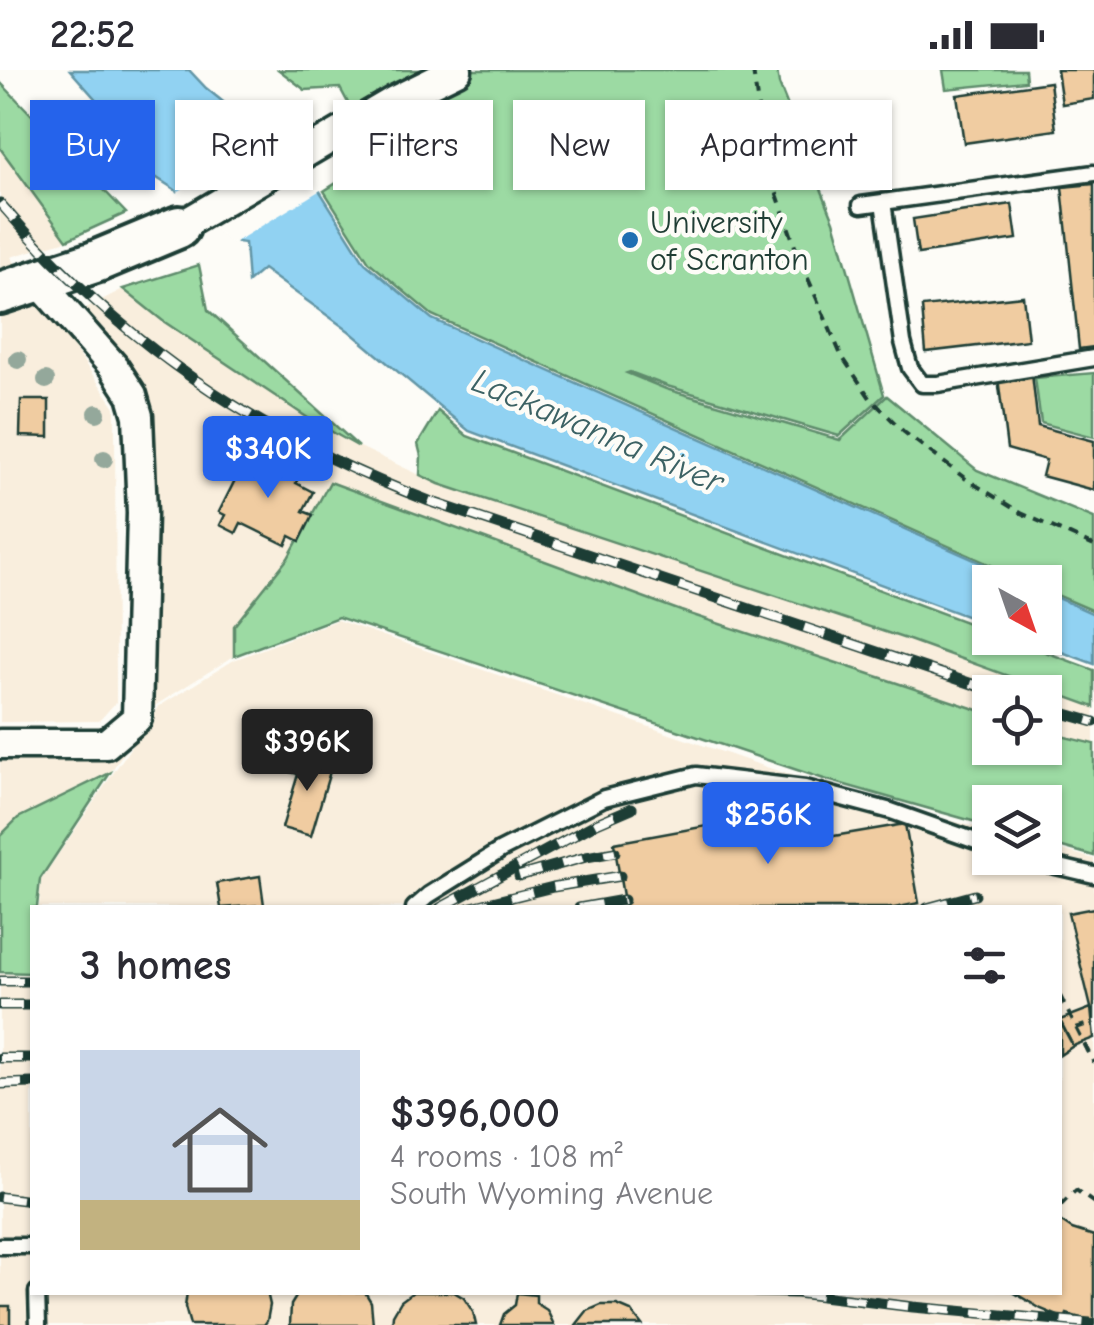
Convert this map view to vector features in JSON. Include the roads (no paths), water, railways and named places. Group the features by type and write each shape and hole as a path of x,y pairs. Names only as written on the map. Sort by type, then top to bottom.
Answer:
{"street":[{"path":"0,292 110,257 179,227 394,101 457,70"},
{"path":"0,744 106,744 137,718 142,513 138,416 132,395 113,366 39,282"}],"lane":[{"path":"862,206 1094,174"},
{"path":"884,202 903,342 910,368 922,384 1094,358"},
{"path":"417,905 501,850 604,798 696,775 806,788 891,811 972,840"},
{"path":"1062,867 1094,875"},
{"path":"0,1246 30,1246"},
{"path":"37,1295 38,1325"}],"water":[{"path":"70,70 189,70 221,100 175,100 175,190 155,177 155,100 96,100"},
{"name":"Lackawanna River","path":"313,180 365,263 432,319 986,565 972,565 972,618 469,431 349,331 263,269 248,282 245,243 237,242 175,190 313,190"},
{"path":"1062,600 1094,614 1094,664 1062,652"}],"railway":[{"path":"0,203 46,254 143,342 195,380 306,446 429,501 972,684"},
{"path":"1062,713 1094,722"},
{"path":"446,905 632,808"},
{"path":"519,876 615,852"},
{"path":"480,905 620,876"},
{"path":"938,905 975,895"},
{"path":"596,905 624,900"},
{"path":"0,981 30,981"},
{"path":"0,1005 30,1005"},
{"path":"0,1058 30,1058"},
{"path":"0,1084 30,1083"},
{"path":"0,1197 30,1201"},
{"path":"814,1295 1090,1323"}],"place":[{"name":"University of Scranton","path":"630,240"}]}
